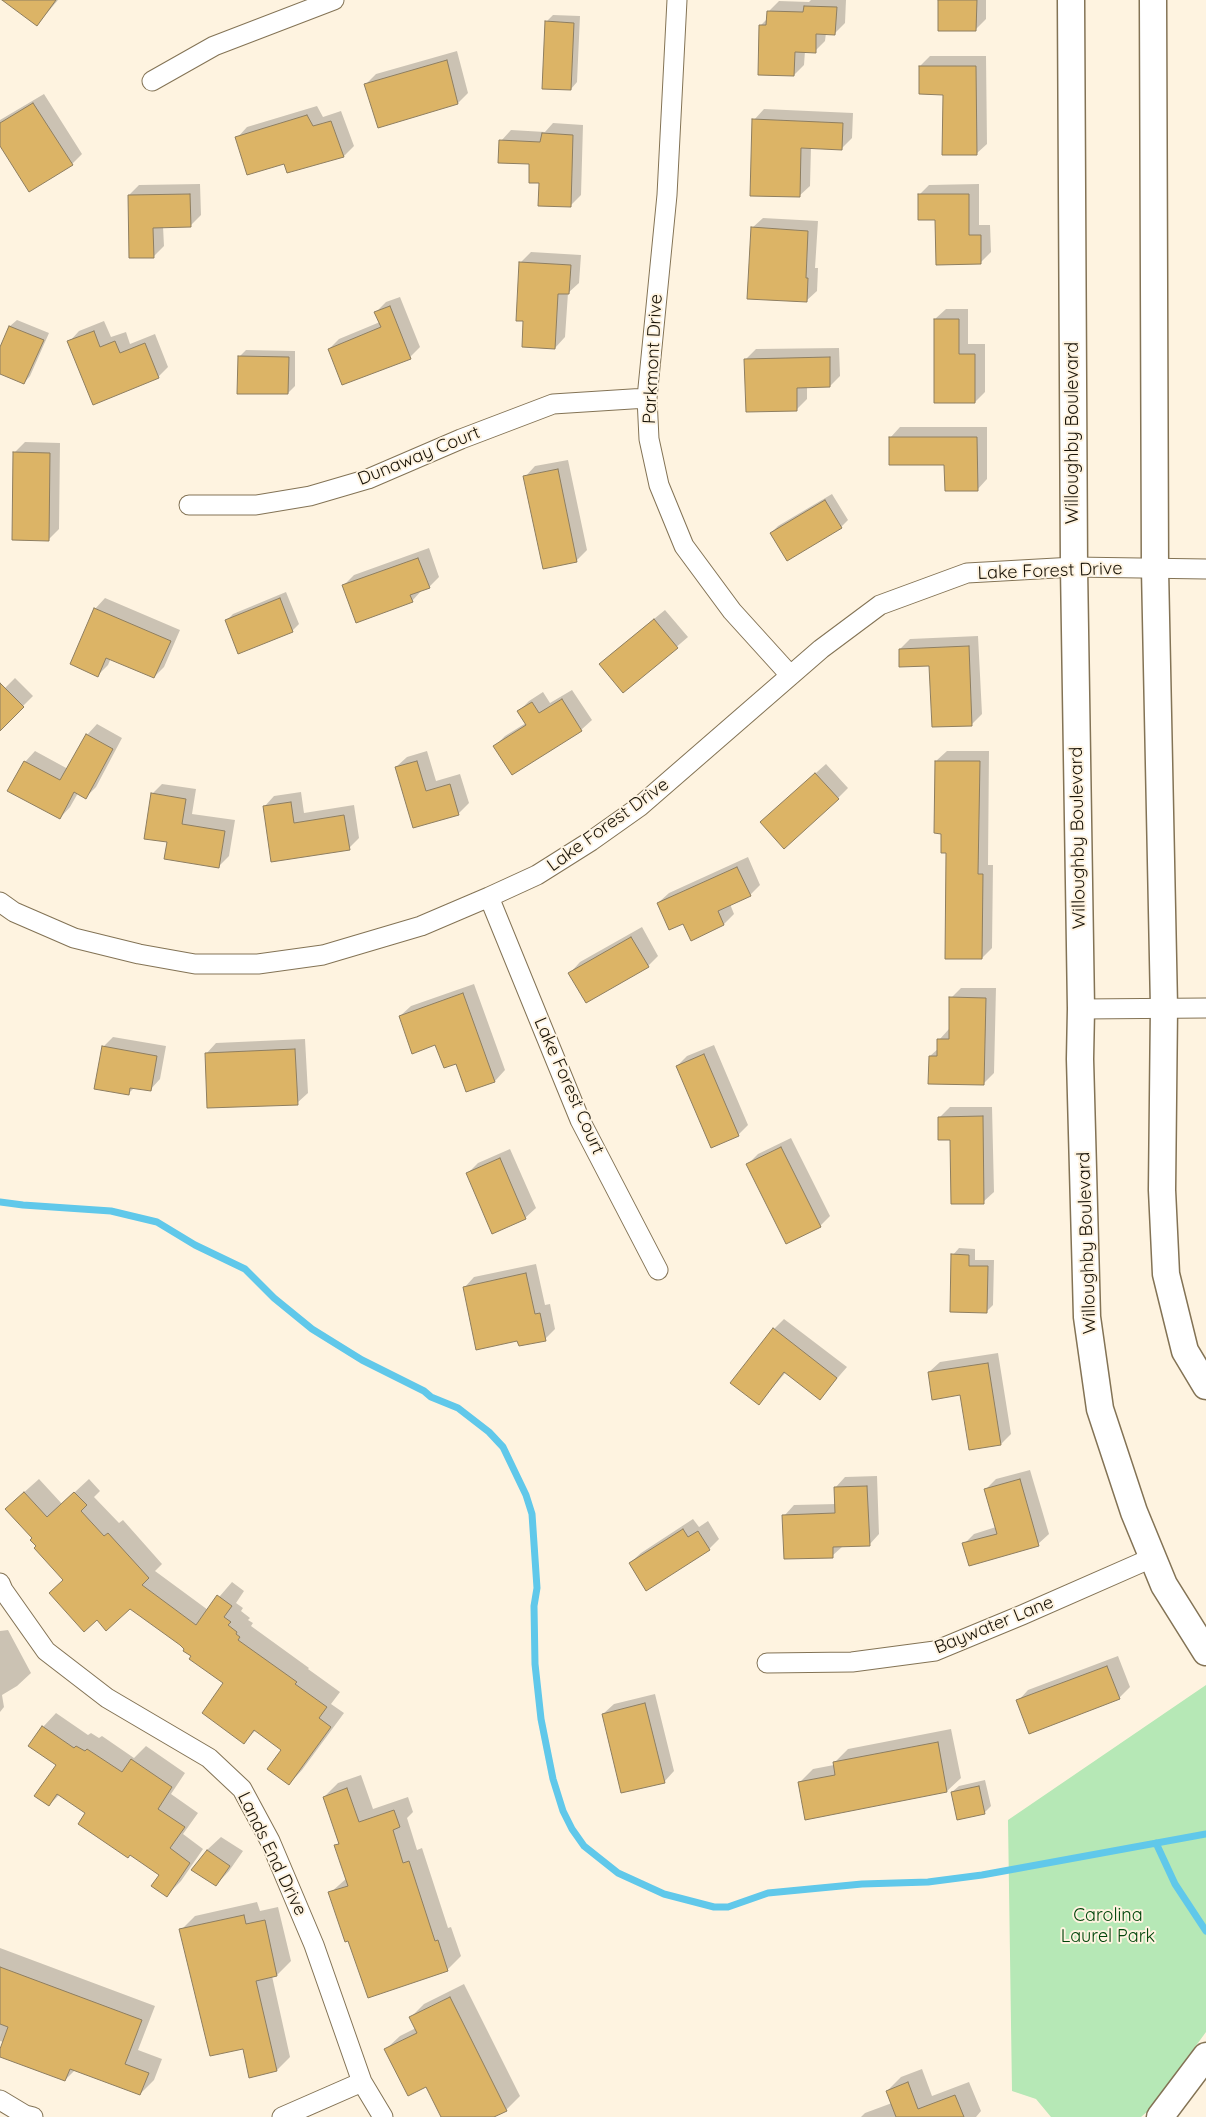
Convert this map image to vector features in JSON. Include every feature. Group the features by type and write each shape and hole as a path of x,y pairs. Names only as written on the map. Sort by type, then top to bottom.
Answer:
{"street":[{"path":"152,81 214,46 334,0"},
{"name":"Parkmont Drive","path":"677,0 666,195 647,398 649,440 658,485 684,546 732,610 790,675"},
{"name":"Willoughby Boulevard","path":"1071,0 1074,567 1081,1008 1080,1059 1087,1317 1100,1409 1134,1512 1164,1585 1206,1652"},
{"path":"1153,0 1155,569 1164,1007 1162,1190 1166,1274 1185,1351 1206,1386"},
{"name":"Dunaway Court","path":"189,505 256,505 310,496 368,479 461,439 554,404 647,398"},
{"name":"Lake Forest Drive","path":"0,902 14,912 74,938 130,952 195,964 249,964 322,955 421,926 537,876 592,841 639,807 821,649 880,605 967,573 1074,567 1206,569"},
{"name":"Lake Forest Court","path":"489,897 580,1120 658,1270"},
{"path":"1081,1008 1206,1008"},
{"name":"Baywater Lane","path":"767,1663 852,1662 935,1651 1154,1557"},
{"name":"Lands End Drive","path":"0,1583 46,1651 107,1698 209,1758 242,1789 270,1841 314,1944 362,2082 383,2117"},
{"path":"1160,2117 1206,2056"},
{"path":"282,2117 362,2082"},
{"path":"0,2100 25,2115 33,2117"}],"green space":[{"name":"Carolina Laurel Park","path":"1206,1685 1206,2032 1148,2111 1141,2117 1051,2117 1036,2099 1012,2091 1008,1820"}],"building":[{"path":"2,0 56,0 37,26"},
{"path":"938,0 977,0 976,31 938,31"},
{"path":"804,6 837,7 835,35 816,34 816,53 795,52 794,76 758,75 759,25 766,25 767,11 803,12"},
{"path":"545,21 574,23 571,90 542,89"},
{"path":"447,60 458,104 378,128 364,84"},
{"path":"919,66 976,66 977,155 942,155 943,95 919,94"},
{"path":"33,103 73,165 29,192 0,146 0,123"},
{"path":"307,115 313,126 331,121 344,157 287,173 284,164 247,175 235,137"},
{"path":"752,119 843,123 842,150 801,148 800,197 750,196"},
{"path":"542,133 573,135 571,207 538,206 539,183 529,183 529,164 498,163 499,140 540,142"},
{"path":"190,194 191,227 153,228 154,258 129,258 128,195"},
{"path":"918,194 969,194 969,235 981,235 981,264 936,265 935,220 918,220"},
{"path":"751,227 808,231 807,302 747,299"},
{"path":"519,262 571,265 569,294 558,294 555,349 522,347 523,321 516,321"},
{"path":"390,306 411,359 342,385 328,349 381,327 374,312"},
{"path":"934,319 959,319 959,354 975,354 975,403 934,403"},
{"path":"9,326 44,340 24,384 0,374 0,347"},
{"path":"94,331 100,347 115,341 120,353 145,343 159,378 93,405 67,341"},
{"path":"238,356 289,357 288,394 237,394"},
{"path":"830,357 830,387 797,388 797,411 746,412 744,359"},
{"path":"889,437 977,437 978,491 945,491 944,465 889,465"},
{"path":"13,452 50,453 49,541 12,540"},
{"path":"558,469 577,562 543,569 523,476"},
{"path":"825,500 842,528 787,561 770,533"},
{"path":"418,558 430,588 410,595 413,602 356,623 342,585"},
{"path":"280,598 293,632 238,654 225,620"},
{"path":"94,608 171,641 154,678 106,658 98,677 70,664"},
{"path":"654,619 678,648 623,693 599,664"},
{"path":"969,646 972,726 932,727 929,666 899,667 899,649"},
{"path":"0,683 24,707 0,731"},
{"path":"562,699 582,731 512,775 493,746 526,725 517,711 532,702 539,713"},
{"path":"86,734 113,749 86,799 74,792 60,819 7,791 24,761 60,780"},
{"path":"417,761 426,791 450,784 459,815 413,828 395,767"},
{"path":"935,761 980,761 978,874 983,874 982,959 945,959 946,853 941,853 941,834 934,833"},
{"path":"815,773 839,799 784,849 760,822"},
{"path":"151,793 186,799 182,824 225,831 219,868 164,859 167,842 144,839"},
{"path":"291,802 294,823 344,815 350,850 271,862 263,806"},
{"path":"737,867 751,896 718,911 724,925 691,941 683,924 669,930 657,903"},
{"path":"631,937 649,967 586,1003 568,973"},
{"path":"463,993 495,1082 466,1092 456,1064 444,1068 435,1045 412,1054 399,1016"},
{"path":"949,997 986,998 984,1085 928,1084 929,1056 937,1056 937,1039 949,1039"},
{"path":"102,1046 157,1056 151,1091 130,1088 129,1095 94,1089"},
{"path":"295,1049 298,1105 207,1108 205,1053"},
{"path":"704,1054 739,1136 711,1148 676,1066"},
{"path":"983,1116 984,1204 951,1204 950,1140 938,1140 938,1117"},
{"path":"781,1147 821,1227 786,1244 746,1164"},
{"path":"500,1158 526,1219 492,1234 466,1173"},
{"path":"951,1254 969,1255 969,1266 988,1266 987,1313 950,1312"},
{"path":"526,1273 535,1314 540,1313 546,1341 519,1346 517,1341 476,1350 463,1287"},
{"path":"773,1328 837,1378 820,1400 784,1372 759,1405 730,1383"},
{"path":"988,1363 1001,1445 969,1450 960,1395 932,1400 928,1372"},
{"path":"1020,1479 1039,1546 969,1566 962,1543 997,1534 984,1489"},
{"path":"867,1486 870,1546 833,1547 833,1558 784,1559 782,1515 835,1513 834,1487"},
{"path":"24,1492 47,1517 74,1492 87,1505 81,1511 104,1536 108,1533 149,1578 142,1585 196,1625 217,1595 232,1606 224,1617 231,1622 228,1625 237,1632 236,1634 240,1637 238,1640 297,1682 295,1684 327,1707 319,1718 331,1727 289,1785 267,1769 281,1750 254,1730 244,1744 202,1713 223,1683 189,1659 191,1656 183,1651 184,1649 180,1645 130,1609 106,1631 97,1620 84,1632 49,1593 63,1580 34,1548 36,1546 30,1540 32,1538 5,1509"},
{"path":"683,1529 688,1537 698,1531 710,1550 646,1591 629,1563"},
{"path":"1107,1666 1120,1699 1029,1734 1016,1700"},
{"path":"645,1703 665,1783 621,1793 602,1714"},
{"path":"42,1726 74,1748 76,1746 85,1751 87,1749 122,1772 131,1759 172,1787 158,1809 185,1827 170,1848 190,1863 167,1897 151,1886 159,1875 130,1855 128,1858 78,1824 85,1813 57,1794 49,1806 34,1796 56,1765 28,1746"},
{"path":"938,1742 947,1792 805,1820 798,1782 835,1775 833,1762"},
{"path":"979,1786 985,1814 957,1820 951,1792"},
{"path":"347,1788 359,1822 394,1810 400,1827 393,1830 403,1863 409,1861 435,1941 438,1940 448,1971 368,1998 348,1941 345,1942 328,1892 348,1886 334,1845 339,1844 323,1797"},
{"path":"207,1850 230,1866 216,1886 191,1870"},
{"path":"244,1915 246,1924 265,1920 277,1976 256,1981 277,2071 249,2078 243,2049 210,2056 179,1929"},
{"path":"0,1967 142,2020 125,2064 149,2073 140,2095 70,2069 65,2081 0,2057 0,2049 8,2027 0,2024"},
{"path":"450,1997 507,2111 494,2117 441,2117 426,2087 408,2096 384,2049 417,2033 409,2017"},
{"path":"908,2082 918,2109 955,2095 964,2117 896,2117 886,2091"}],"waterway":[{"path":"0,1202 111,1211 157,1222 195,1245 245,1269 274,1298 312,1329 362,1360 424,1391 431,1397 458,1408 489,1432 503,1447 526,1495 532,1514 537,1588 534,1606 535,1664 541,1719 553,1779 563,1811 572,1829 584,1846 618,1873 664,1894 714,1907 728,1907 768,1893 862,1884 928,1882 982,1875 1206,1834"},
{"path":"1156,1843 1175,1884 1206,1931"}]}
